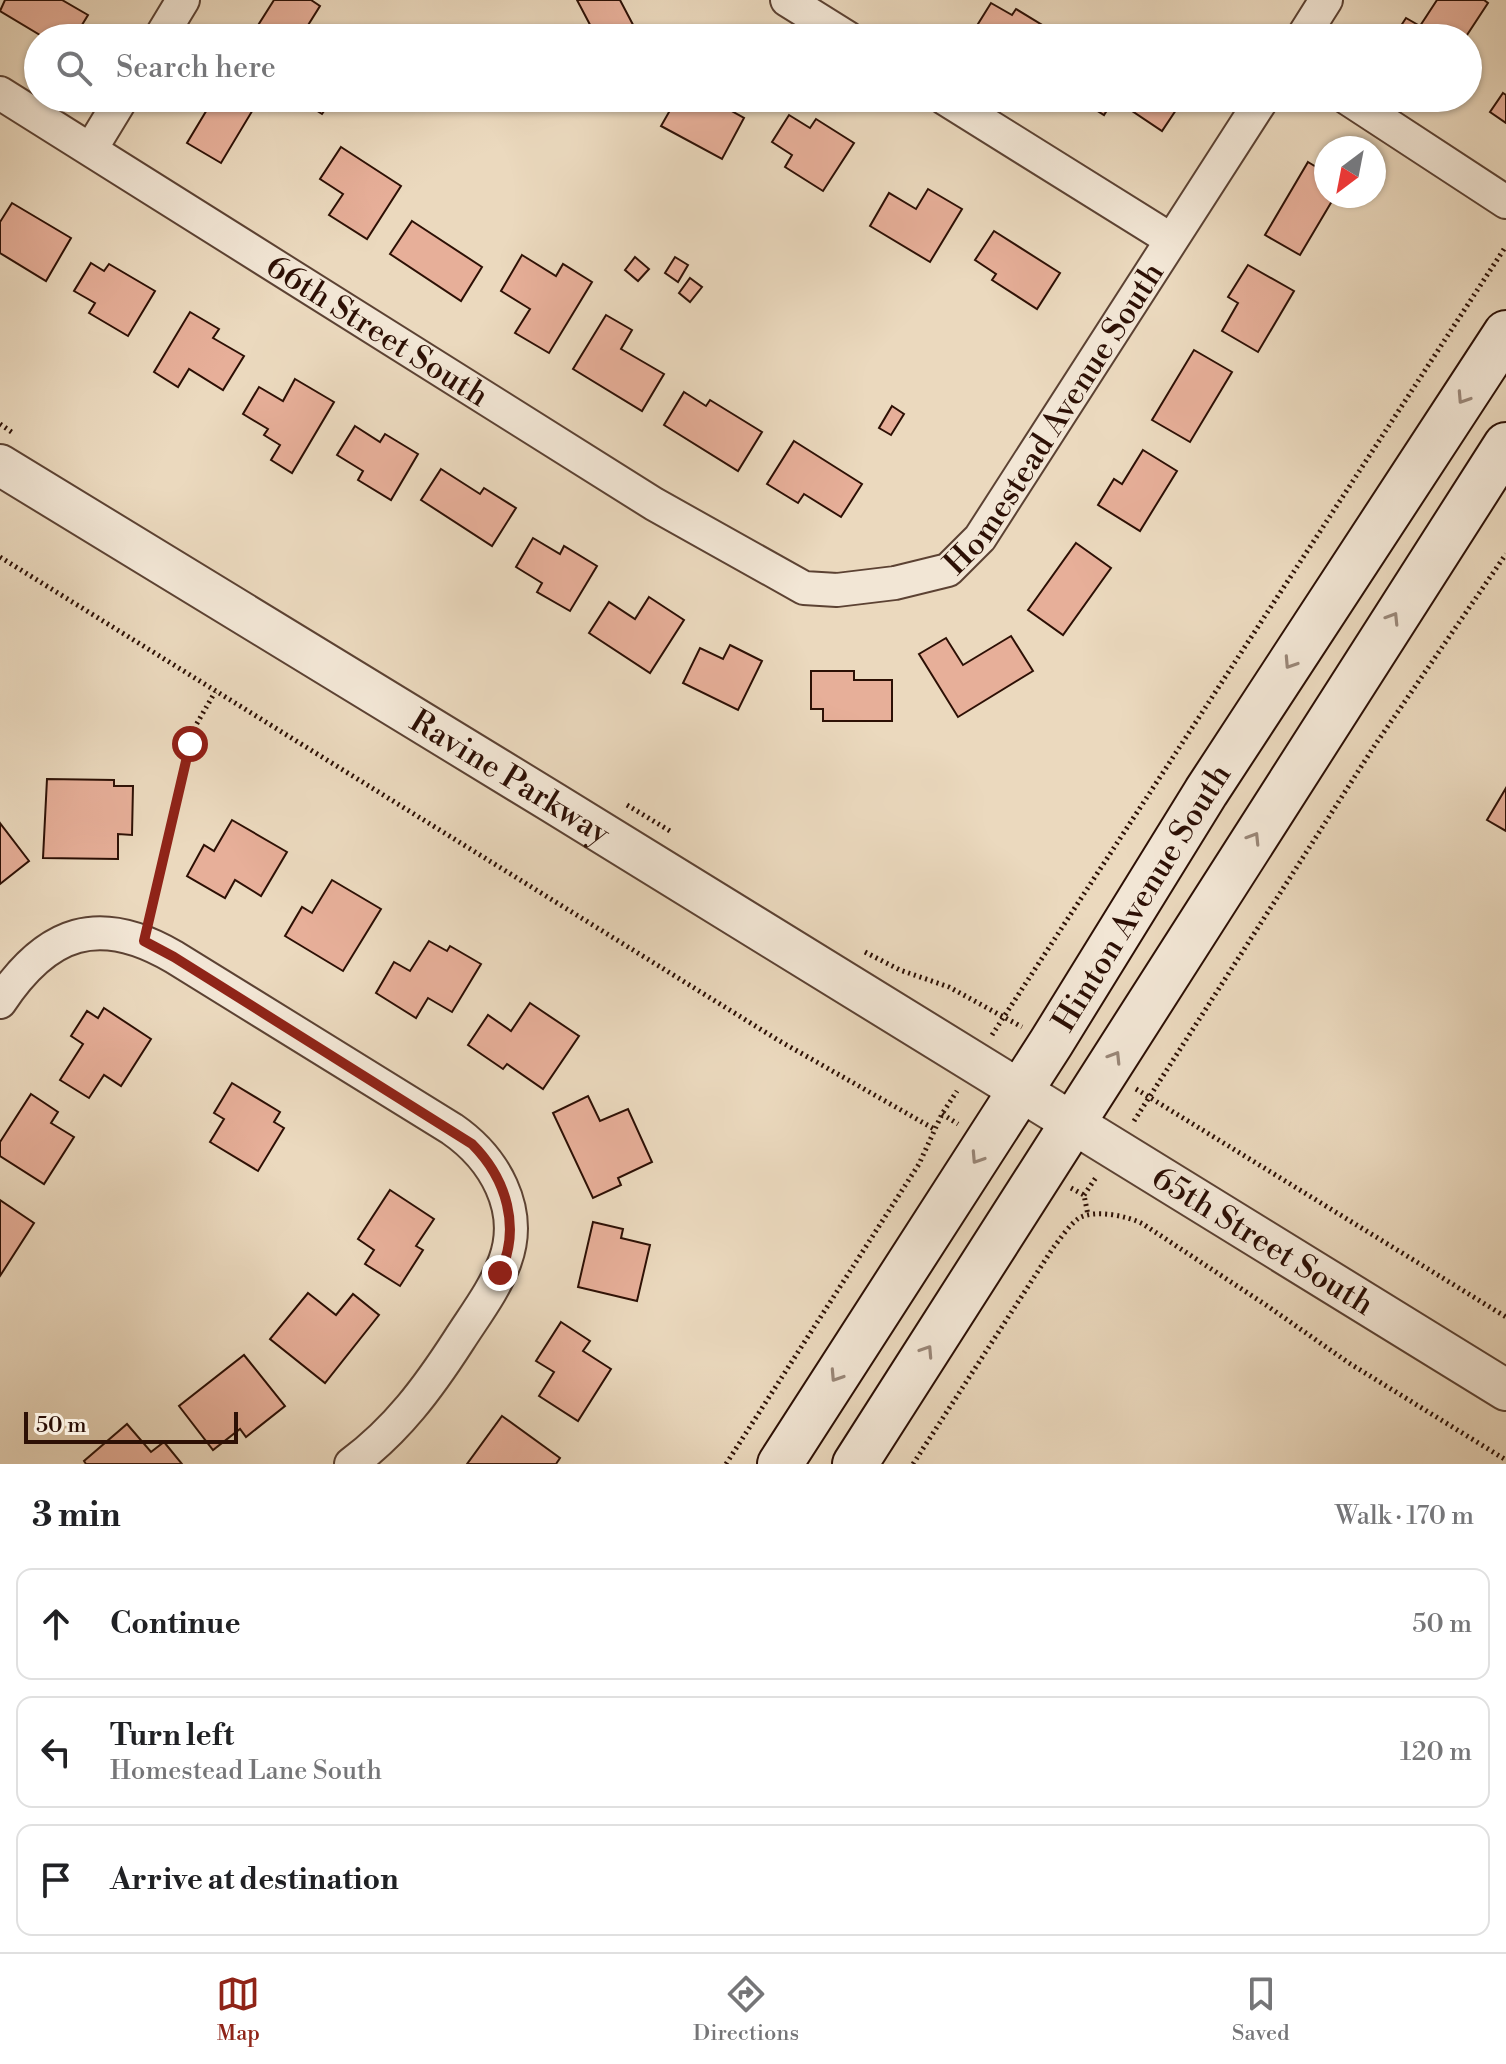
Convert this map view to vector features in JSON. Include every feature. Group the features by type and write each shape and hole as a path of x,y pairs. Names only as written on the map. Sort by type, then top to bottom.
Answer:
{"main road":[{"name":"Hinton Avenue South","path":"780,1464 1019,1092 1206,792 1506,333"},
{"name":"Hinton Avenue South","path":"855,1464 1506,445"}],"street":[{"path":"168,24 183,0"},
{"path":"787,0 826,24"},
{"path":"1311,24 1326,0"},
{"name":"66th Street South","path":"0,93 24,108"},
{"name":"66th Street South","path":"31,112 654,504 758,562"},
{"path":"91,149 113,112"},
{"path":"966,112 1170,239"},
{"name":"Homestead Avenue South","path":"758,562 804,588 837,590 895,583 948,570 980,538 1254,112"},
{"path":"1368,112 1506,202"},
{"name":"Ravine Parkway","path":"0,465 1019,1092"},
{"path":"0,1002 30,963 64,941 106,932 144,941 462,1136 487,1160 502,1186 511,1232 507,1255 495,1284 419,1399 393,1428 351,1464"},
{"name":"65th Street South","path":"1019,1092 1506,1390"}],"path":[{"path":"1004,1017 1506,246"},
{"path":"1506,554 1375,745 1150,1097 1506,1317"},
{"path":"0,557 815,1063 936,1130"},
{"path":"144,941 190,744 196,725 215,692"},
{"path":"726,1464 919,1164 942,1114"},
{"path":"913,1464 1053,1248 1074,1222 1088,1215 1124,1217 1143,1224 1349,1363 1506,1460"}],"building":[{"path":"5,0 62,0 88,15 83,24 24,25 0,11"},
{"path":"274,0 311,0 320,6 309,24 259,24"},
{"path":"577,0 620,0 633,24 590,24"},
{"path":"1437,0 1484,0 1488,3 1474,24 1421,24"},
{"path":"991,3 1012,15 1016,9 1041,24 978,24"},
{"path":"1406,18 1416,24 1402,24"},
{"path":"1503,93 1506,95 1506,123 1490,112"},
{"path":"206,112 252,112 221,163 187,143"},
{"path":"669,112 733,112 744,118 722,159 661,126"},
{"path":"1134,112 1175,112 1162,131"},
{"path":"789,115 810,128 816,119 854,143 823,191 785,167 792,155 772,142"},
{"path":"341,147 401,186 367,239 329,215 343,194 320,179"},
{"path":"1308,162 1314,166 1314,208 1328,208 1300,255 1265,235"},
{"path":"928,189 962,209 930,262 870,226 889,193 916,209"},
{"path":"12,203 71,238 46,281 0,253 0,222"},
{"path":"412,221 482,267 461,301 390,254"},
{"path":"994,231 1060,273 1037,309 992,280 996,274 975,260"},
{"path":"522,255 556,276 563,264 592,282 549,353 515,333 530,309 501,291"},
{"path":"635,257 649,269 638,281 625,270"},
{"path":"675,257 688,265 678,282 665,273"},
{"path":"91,263 104,271 109,264 155,291 128,336 89,313 95,303 74,291"},
{"path":"1248,265 1294,291 1258,352 1222,331 1238,303 1228,297"},
{"path":"690,278 702,287 690,302 679,293"},
{"path":"190,312 219,329 213,338 244,356 223,390 189,369 178,387 154,372"},
{"path":"606,315 632,330 621,349 664,374 642,411 573,369"},
{"path":"1194,350 1232,372 1190,442 1152,420"},
{"path":"295,379 334,402 292,473 271,460 280,445 264,435 268,429 243,414 259,387 283,401"},
{"path":"684,392 706,406 710,400 762,432 738,471 664,425"},
{"path":"892,406 904,414 891,435 879,428"},
{"path":"355,426 380,442 385,434 418,454 391,500 358,480 363,471 337,455"},
{"path":"794,441 862,484 841,517 804,494 798,503 767,484"},
{"path":"1143,450 1177,471 1140,531 1098,505 1114,479 1122,484"},
{"path":"441,469 480,494 484,488 516,508 492,546 421,500"},
{"path":"533,538 560,554 564,546 597,566 570,611 537,592 542,583 516,567"},
{"path":"1076,543 1111,568 1063,635 1028,610"},
{"path":"649,597 684,620 650,673 589,633 609,602 635,619"},
{"path":"1011,636 1033,671 958,717 919,654 946,638 963,665"},
{"path":"730,645 762,661 738,710 683,683 700,648 723,659"},
{"path":"811,671 854,671 854,680 892,680 892,721 823,721 823,709 811,709"},
{"path":"47,779 114,780 114,786 133,786 132,835 118,834 118,859 43,858"},
{"path":"1506,788 1506,831 1487,820"},
{"path":"232,820 287,852 261,896 235,880 225,898 187,876 204,845 214,851"},
{"path":"0,823 29,861 0,884"},
{"path":"332,880 381,909 343,971 285,936 302,907 312,913"},
{"path":"429,941 447,951 450,946 481,964 452,1012 428,998 416,1018 376,993 394,962 410,971"},
{"path":"530,1003 579,1036 543,1089 507,1064 503,1069 468,1045 488,1015 511,1031"},
{"path":"104,1008 151,1039 121,1086 104,1075 89,1098 60,1080 83,1044 71,1036 87,1011 98,1018"},
{"path":"232,1083 280,1112 274,1122 284,1128 258,1171 210,1142 224,1119 214,1113"},
{"path":"31,1094 58,1112 51,1123 74,1137 44,1184 0,1156 0,1142"},
{"path":"588,1096 600,1121 628,1109 652,1162 618,1178 621,1185 593,1198 553,1113"},
{"path":"390,1190 434,1219 416,1246 423,1250 400,1286 365,1264 374,1250 358,1239"},
{"path":"0,1200 34,1223 0,1276"},
{"path":"593,1222 623,1229 621,1238 650,1245 637,1301 578,1287"},
{"path":"308,1293 336,1315 353,1294 379,1315 325,1383 270,1339"},
{"path":"561,1322 590,1341 583,1351 611,1369 578,1421 539,1396 554,1372 536,1361"},
{"path":"244,1355 285,1406 246,1437 240,1429 213,1450 179,1406"},
{"path":"502,1416 560,1458 556,1464 467,1464"},
{"path":"127,1424 151,1452 164,1442 182,1464 86,1464 84,1461"}],"route":[{"path":"190,744 144,941 160,948 472,1144 498,1177 507,1202 510,1239 500,1273"}]}
